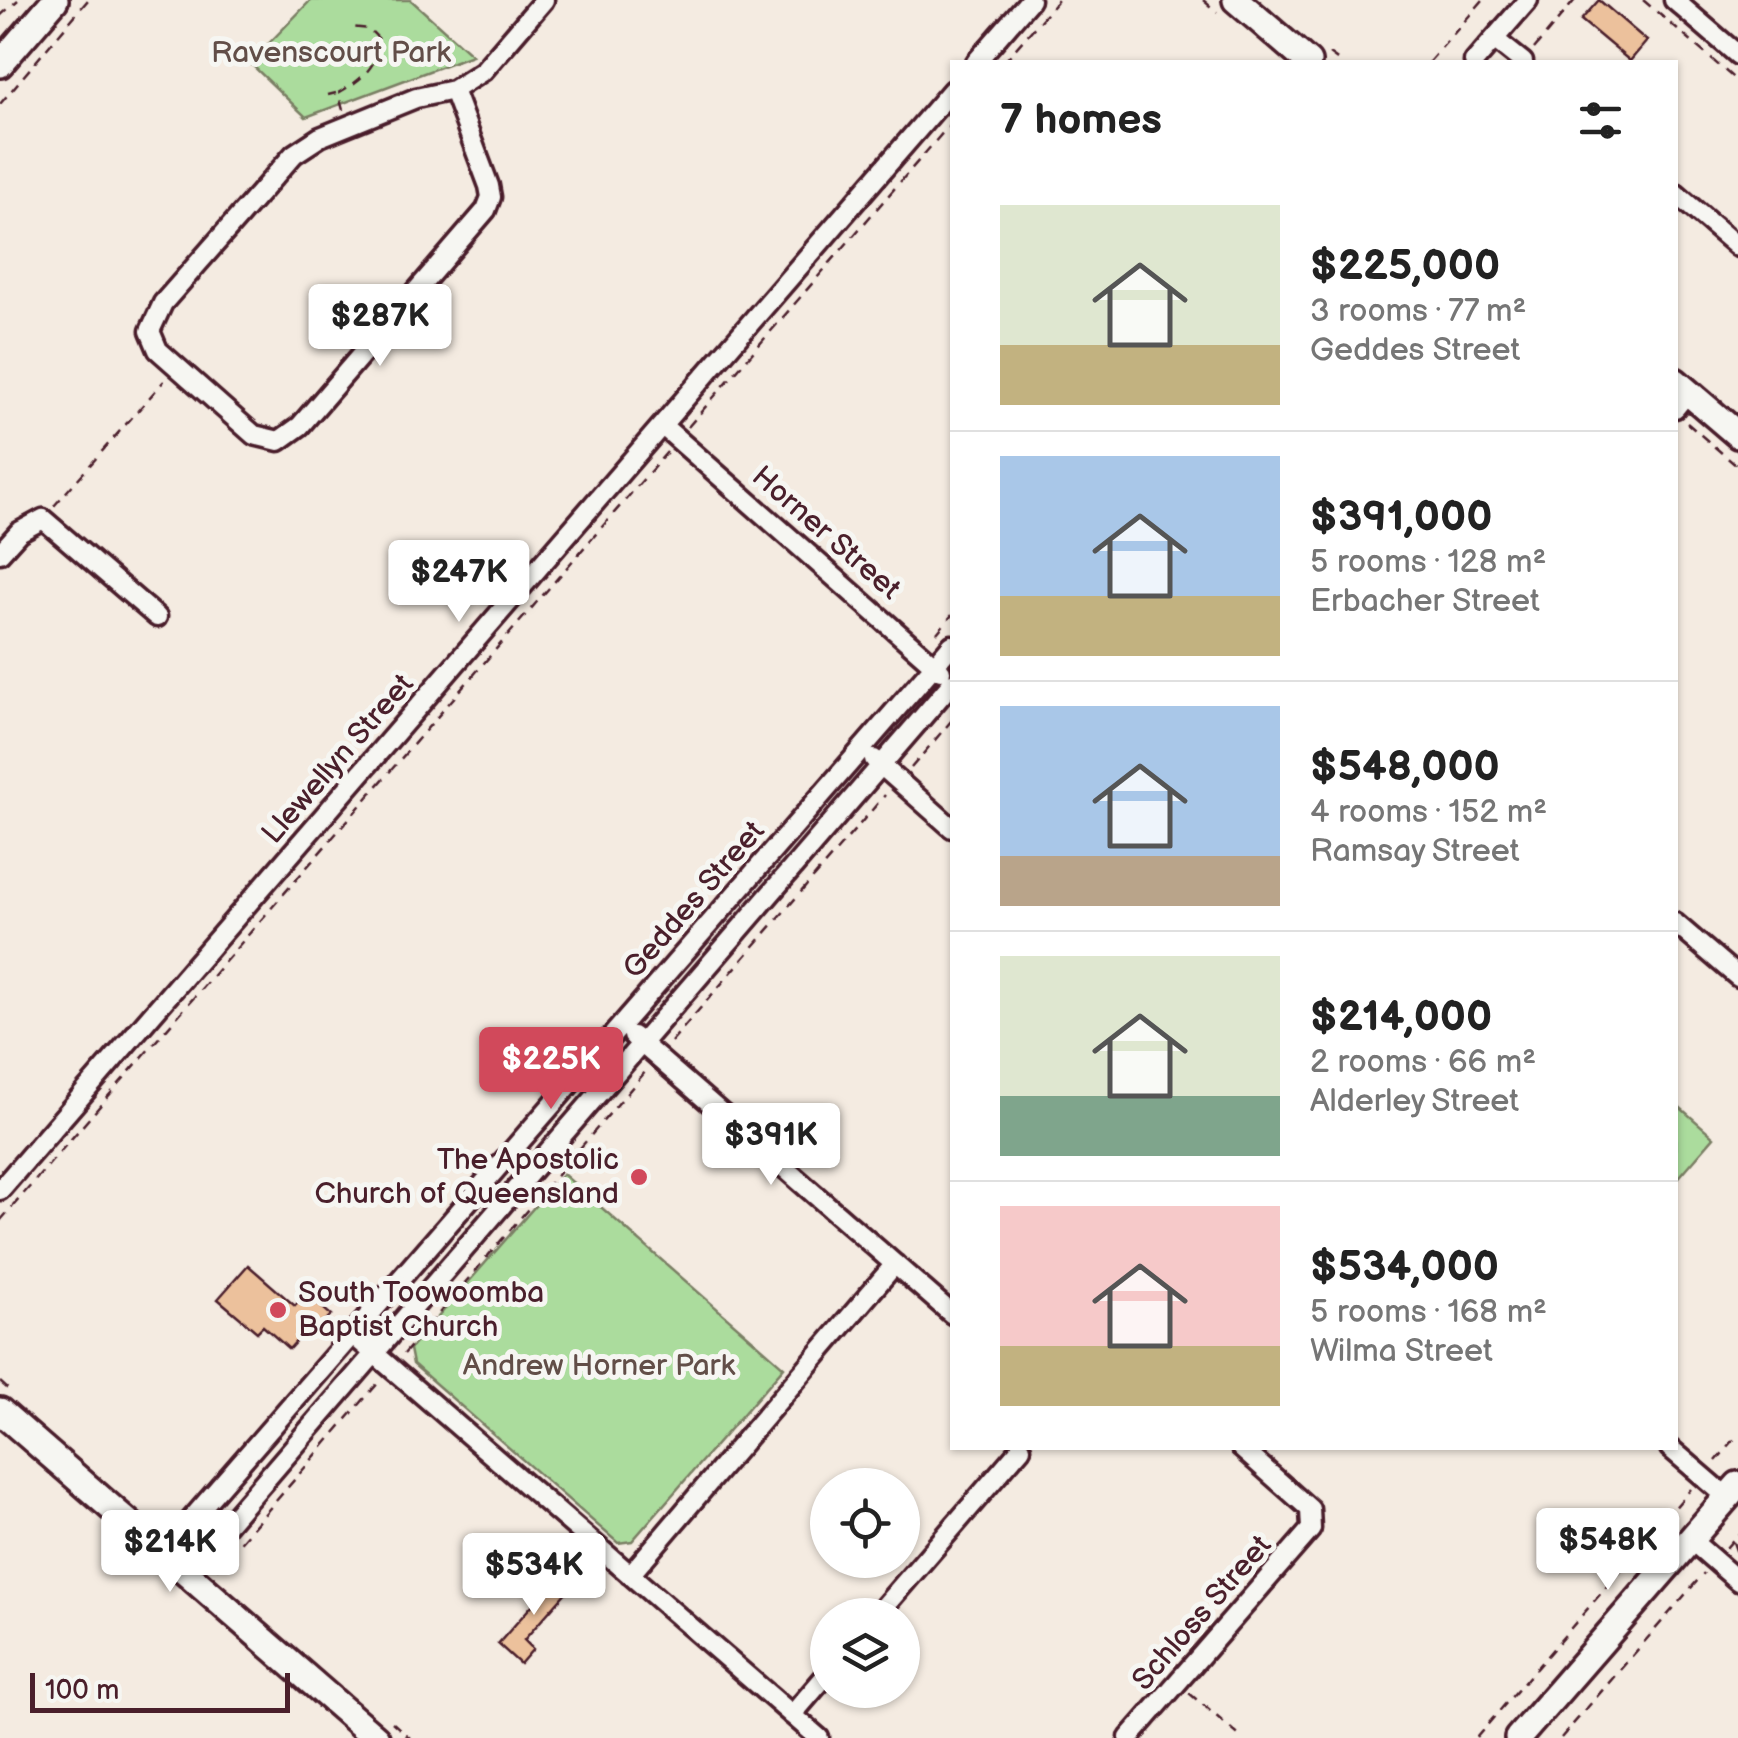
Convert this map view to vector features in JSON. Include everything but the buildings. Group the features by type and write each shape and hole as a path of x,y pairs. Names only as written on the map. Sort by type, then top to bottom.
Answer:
{"street":[{"path":"0,64 55,0"},
{"path":"453,90 489,186 491,197 486,210 300,426 279,441 254,435 158,350 150,331 163,303 294,154 348,125 416,98 453,90 483,71 544,0"},
{"path":"978,60 1030,0"},
{"path":"1236,0 1306,60"},
{"path":"1476,60 1528,0"},
{"path":"1674,0 1738,55"},
{"path":"1494,39 1520,60"},
{"name":"Llewellyn Street","path":"0,1190 671,433 950,92"},
{"path":"1678,196 1738,247"},
{"path":"1679,394 1738,435"},
{"name":"Horner Street","path":"671,433 950,681"},
{"path":"0,554 19,532 43,519 157,617"},
{"name":"Geddes Street","path":"163,1552 950,647"},
{"name":"Geddes Street","path":"186,1572 950,685"},
{"path":"862,749 950,826"},
{"path":"1678,926 1738,977"},
{"path":"622,1026 950,1312"},
{"path":"630,1575 895,1264"},
{"path":"353,1334 818,1738"},
{"path":"0,1411 376,1738"},
{"path":"892,1598 1019,1450"},
{"name":"Schloss Street","path":"1128,1738 1306,1536 1312,1521 1310,1508 1249,1450"},
{"path":"1518,1738 1732,1491 1703,1476 1672,1450"},
{"path":"1691,1540 1738,1581"},
{"path":"792,1715 810,1694"}],"path":[{"path":"0,16 18,0"},
{"path":"0,104 88,0"},
{"path":"1006,60 1058,0"},
{"path":"1431,60 1483,0"},
{"path":"1524,60 1575,0"},
{"path":"1643,0 1738,82"},
{"path":"328,95 354,84 379,55 380,40 369,30 352,27"},
{"path":"338,93 348,125"},
{"path":"0,1221 671,433 950,124"},
{"path":"43,519 176,366"},
{"path":"1688,423 1738,466"},
{"path":"216,1570 869,810 899,782 950,722"},
{"path":"1476,1738 1738,1435"},
{"path":"1562,1738 1738,1534"},
{"path":"1732,1540 1738,1556"},
{"path":"1176,1682 1242,1738"}],"green space":[{"name":"Ravenscourt Park","path":"311,0 411,0 472,55 306,117 250,63"},
{"path":"1678,1106 1714,1137 1678,1179"},
{"name":"Andrew Horner Park","path":"563,1174 784,1367 632,1541 618,1543 413,1364 410,1349"}],"place":[{"name":"The Apostolic Church of Queensland","path":"639,1177"},
{"name":"South Toowoomba Baptist Church","path":"278,1310"}]}
